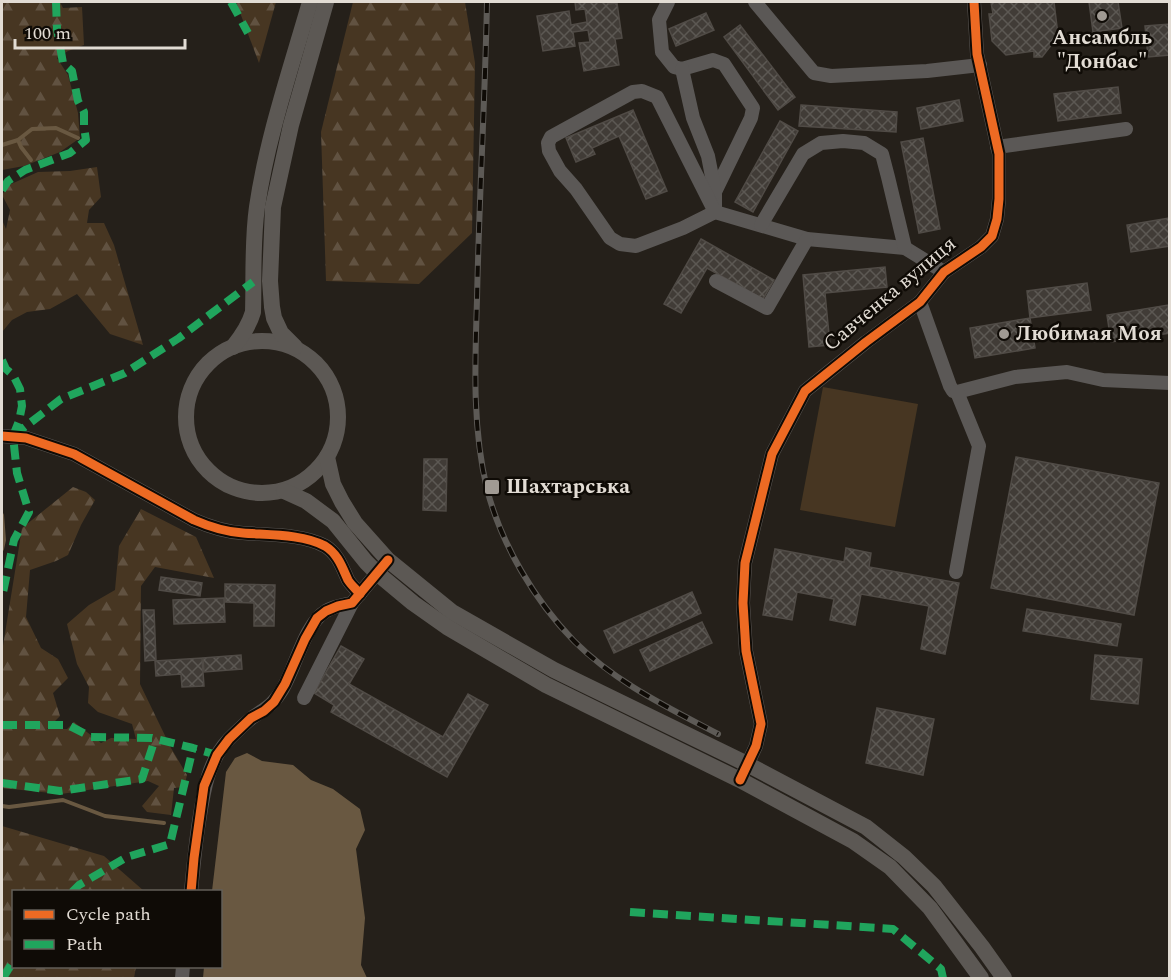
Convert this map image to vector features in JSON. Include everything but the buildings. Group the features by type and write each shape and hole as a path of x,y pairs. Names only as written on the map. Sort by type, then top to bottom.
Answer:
{"main road":[{"path":"233,347 249,324 253,312 253,238 257,206 264,168 310,2"},
{"path":"312,360 288,346 274,342 253,342 233,347 215,357 200,372 190,391 185,411 187,432 194,452 206,470 222,483 242,491 263,494 284,491 308,478 319,468 336,438 338,417 335,395 326,376 312,360 281,333 274,318 270,281 273,207 291,125 326,2"},
{"path":"327,457 333,484 355,523 388,560 452,612 554,670 747,764 866,827 904,857 934,886 1004,978"},
{"path":"284,491 306,501 333,520 377,573 447,627 546,685 740,780 853,841 890,867 930,908 981,978"}],"street":[{"path":"668,2 660,20 662,52 674,67 682,69 713,60 724,64 753,108 715,192"},
{"path":"755,2 814,73 831,76 927,71 980,65"},
{"name":"Савченка вулиця","path":"740,780 756,746 761,724 746,651 743,603 745,563 772,454 806,391 920,302 945,272 981,248 992,237 999,199 999,154 977,54 974,2"},
{"path":"682,69 693,118 708,156 715,192 715,212"},
{"path":"715,212 657,97 642,90 633,92 551,136 548,143 549,152 560,171 576,189 610,238 620,244 636,246 683,228 715,212 807,238 905,248 945,272"},
{"path":"997,147 1126,129"},
{"path":"761,225 803,154 821,143 843,141 864,143 882,154 905,248"},
{"path":"716,281 767,308 807,238"},
{"path":"920,302 950,386 953,391 957,392 979,446 956,572"},
{"path":"957,392 1015,377 1067,372 1103,380 1170,383"},
{"path":"7,436 34,440 74,454 208,526 232,532 278,535 325,546 337,556 356,598"},
{"path":"304,698 356,598 388,560"},
{"path":"191,890 204,786 217,755 228,739 251,718 274,702 317,618 326,611 356,598"}],"green space":[{"path":"2,2 60,2 63,8 82,7 84,45 57,58 68,75 78,113 80,138 60,152 24,166 2,170"},
{"path":"236,2 276,2 259,63"},
{"path":"353,2 465,2 475,63 472,233 419,284 326,281 321,132"},
{"path":"97,167 101,197 89,210 87,223 104,223 114,245 143,345 110,334 77,294 50,309 27,312 12,320 2,332 2,220 6,229 10,210 2,195 9,185 38,172"},
{"path":"823,387 918,404 895,527 800,510"},
{"path":"73,487 86,492 95,500 68,555 30,570 26,617 41,648 58,659 68,678 53,693 60,716 47,729 67,729 74,722 101,743 111,738 136,739 132,724 98,712 88,703 89,687 77,664 67,624 89,605 115,590 119,546 141,509 196,537 214,578 155,567 141,586 140,684 171,748 187,775 184,787 174,788 171,815 147,812 142,806 159,786 148,781 61,794 2,788 2,652 22,528"},
{"path":"2,826 104,856 143,890 12,890 12,968 136,968 134,978 2,978"}],"shaded area":[{"path":"247,753 262,761 293,765 311,780 333,789 360,809 365,830 356,849 365,918 361,965 367,978 203,978 204,968 222,968 222,890 212,890 226,772 235,758"}],"waterway":[{"path":"2,145 18,140 32,129 56,128 78,138"},
{"path":"18,140 31,160"},
{"path":"2,515 4,540 2,549"},
{"path":"2,806 63,800 105,816 164,823"}],"railway":[{"path":"487,2 475,371 482,466 493,510 521,571 546,608 574,641 624,681 661,704 718,734"}],"marked path":[{"path":"2,190 8,181 25,170 70,153 86,140 84,112 78,101 72,71 63,63 57,29 56,2"},
{"path":"231,2 248,33"},
{"path":"13,436 61,399 125,373 179,338 253,282"},
{"path":"2,360 20,389 22,406 13,436 17,473 29,512 14,540 2,597"},
{"path":"2,725 68,725 91,737 152,738 217,755"},
{"path":"2,783 60,791 142,779 155,739"},
{"path":"74,890 127,857 170,844 193,748"},
{"path":"630,912 893,929 941,969 943,978"},
{"path":"3,978 12,963"}],"cycle path":[{"path":"740,780 756,746 761,724 746,651 743,603 745,563 772,454 805,391 920,302 944,272 981,247 992,236 999,199 999,154 977,54 974,2"},
{"path":"2,436 26,438 74,454 194,520 212,527 237,532 296,537 316,542 333,553 348,580 360,594"},
{"path":"191,890 204,786 217,755 229,739 251,718 274,702 317,618 326,611 352,603 388,560"}],"place":[{"name":"Ансамбль \"Донбас\"","path":"1102,16"},
{"name":"Любимая Моя","path":"1004,334"},
{"name":"Шахтарська","path":"492,487"}]}
